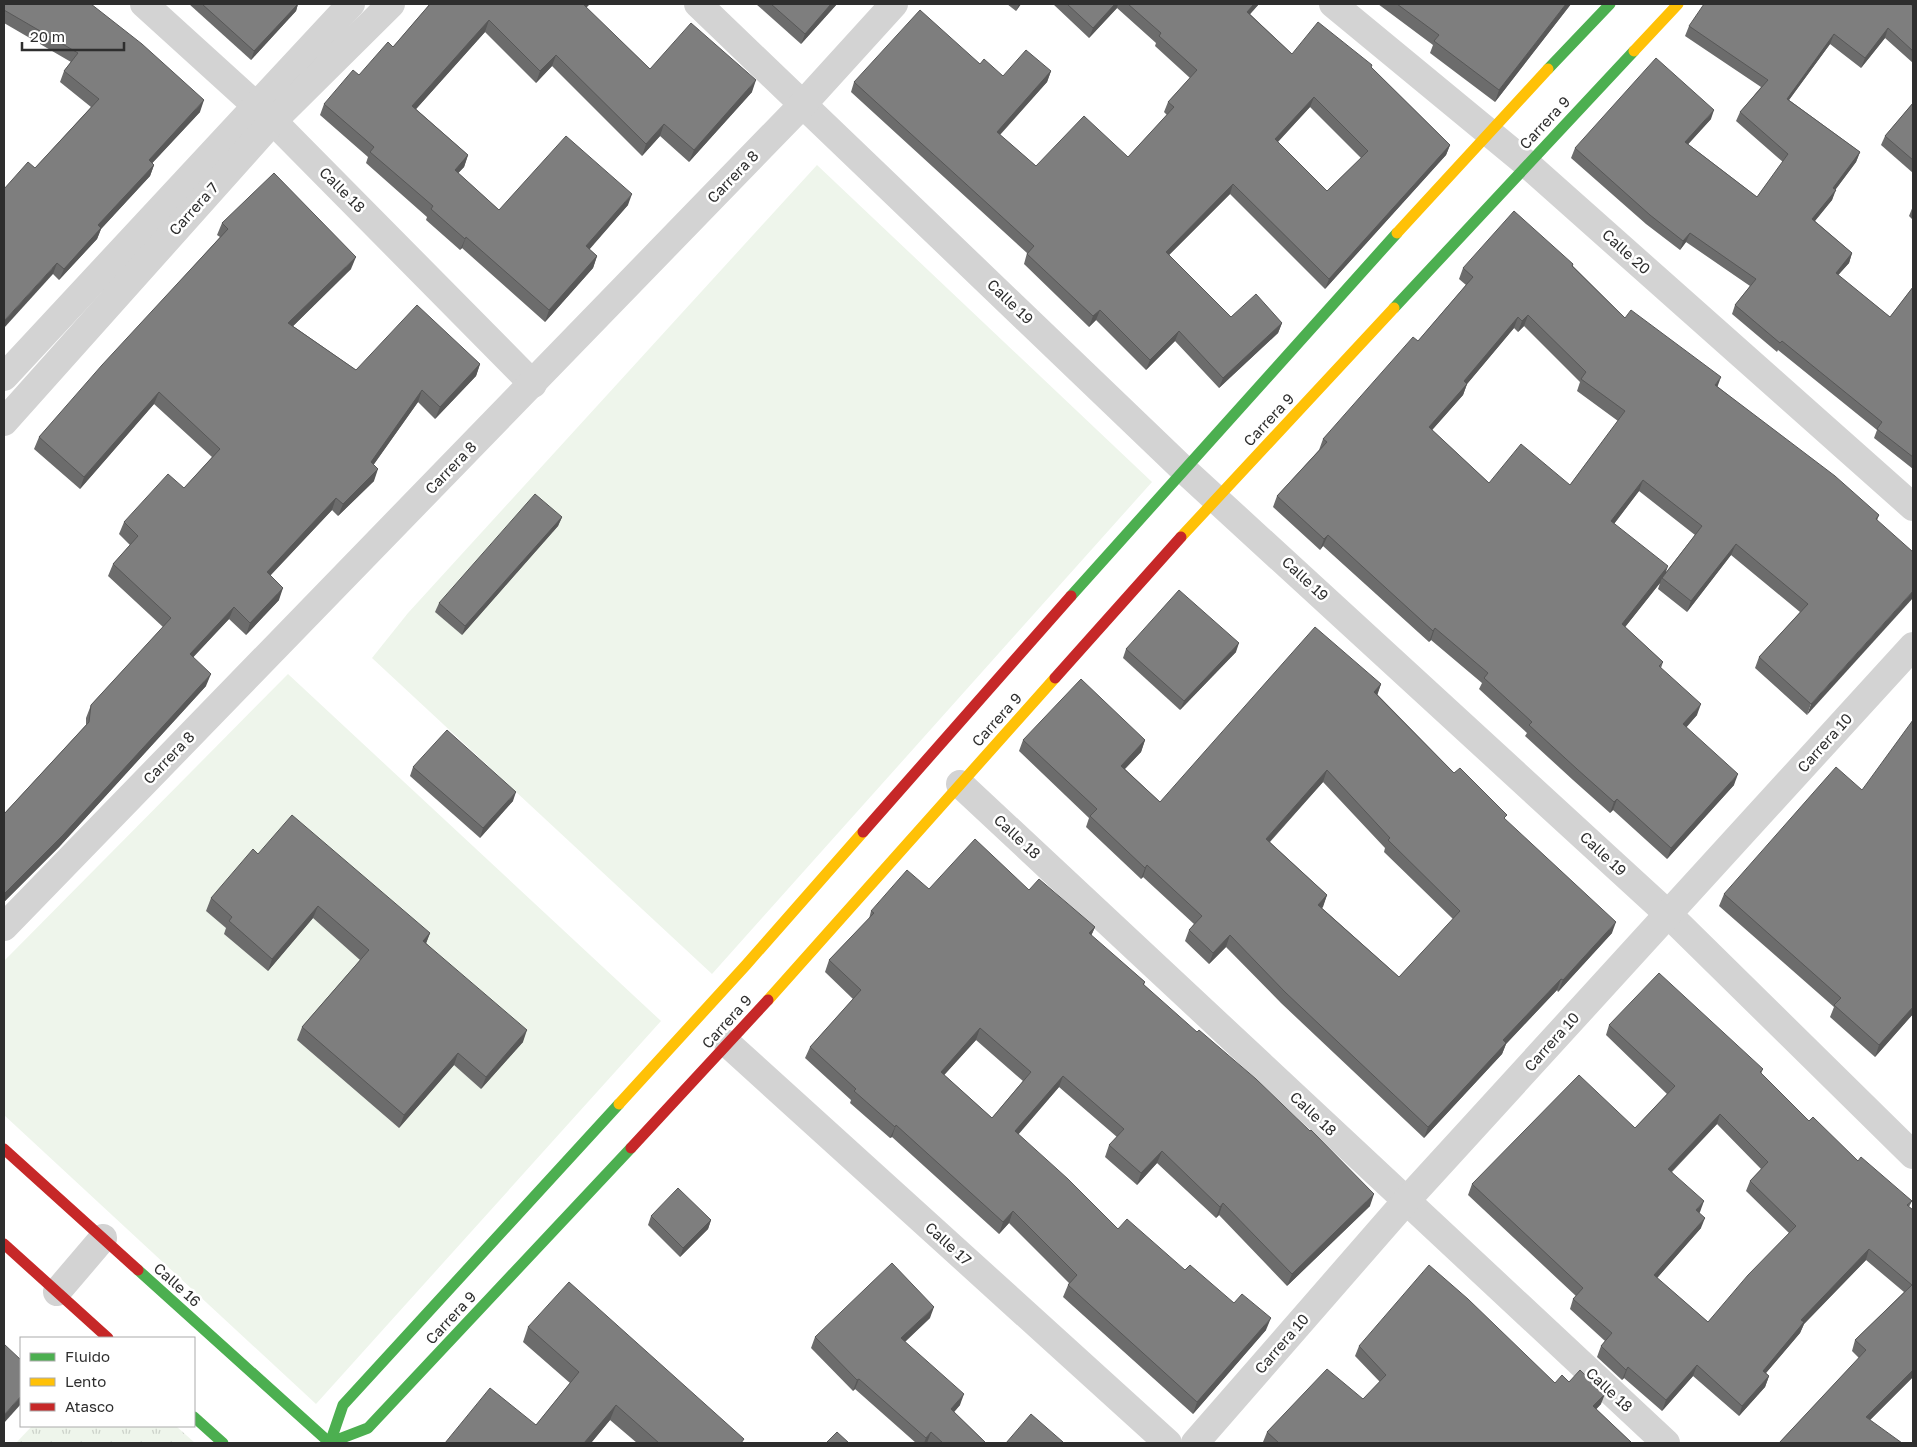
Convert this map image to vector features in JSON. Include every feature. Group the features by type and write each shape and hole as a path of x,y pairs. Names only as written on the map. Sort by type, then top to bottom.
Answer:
{"street":[{"name":"Calle 18","path":"144,4 265,112 533,384"},
{"name":"Carrera 7","path":"4,422 265,112 351,4"},
{"name":"Carrera 7","path":"4,376 265,112 391,4"},
{"name":"Calle 19","path":"698,4 1183,469 1217,497 1668,914 1913,1154"},
{"name":"Carrera 8","path":"4,927 804,104 894,4"},
{"name":"Calle 20","path":"1333,4 1527,164 1913,507"},
{"name":"Carrera 9","path":"330,1443 343,1405 746,965 1183,469 1488,132 1610,4"},
{"name":"Carrera 9","path":"330,1443 368,1428 728,1044 1217,497 1678,4"},
{"name":"Carrera 10","path":"1195,1443 1406,1201 1913,646"},
{"name":"Calle 18","path":"960,784 1666,1443"},
{"name":"Calle 17","path":"728,1044 1168,1443"},
{"name":"Calle 16","path":"4,1149 330,1443"},
{"path":"57,1292 103,1238"},
{"path":"4,1244 107,1337"},
{"path":"195,1418 223,1443"}],"green space":[{"path":"817,165 1152,482 712,974 372,658 408,613"},
{"path":"288,674 661,1021 316,1404 4,1115 4,961"},
{"path":"31,1427 177,1427 195,1443 16,1443"}],"building":[{"path":"4,4 91,4 142,44 204,100 149,160 154,165 98,225 101,228 64,269 57,263 4,321 4,189 28,162 35,168 99,99 64,71 78,53 4,10"},
{"path":"202,4 298,4 254,51"},
{"path":"430,4 583,4 650,69 691,23 756,80 694,150 664,124 646,144 556,55 540,71 489,20 412,106 468,155 455,170 499,210 566,136 632,194 586,246 597,256 549,310 431,209 433,206 370,152 374,147 324,104 353,70 359,75 388,42 393,47"},
{"path":"771,4 831,4 805,34"},
{"path":"1067,4 1115,4 1093,28"},
{"path":"1128,4 1254,4 1247,12 1292,54 1318,22 1372,65 1371,67 1450,145 1329,279 1233,184 1166,252 1231,317 1256,294 1282,323 1223,378 1179,331 1150,360 1100,310 1093,316 1027,254 1034,246 854,82 920,10 980,64 984,59 1003,76 1026,50 1051,71 997,132 1036,166 1084,116 1128,157 1174,107 1168,102 1197,70 1159,36 1161,33","holes":["1314,97 1368,151 1327,191 1275,139"]},
{"path":"1397,4 1566,4 1499,90 1434,41 1439,35"},
{"path":"1704,4 1910,4 1913,6 1913,51 1888,28 1865,58 1834,34 1787,99 1860,152 1833,188 1836,190 1812,219 1852,253 1836,273 1890,317 1913,287 1913,457 1877,429 1882,422 1782,341 1780,343 1735,305 1756,279 1690,233 1683,241 1650,215 1575,148 1656,58 1714,110 1685,142 1757,197 1788,154 1740,112 1768,80 1689,26"},
{"path":"1913,103 1913,160 1885,136"},
{"path":"274,173 356,257 288,323 356,370 417,305 480,364 440,407 422,390 371,462 378,469 343,504 336,498 267,572 283,588 250,623 234,607 190,654 211,674 63,835 4,894 4,814 89,722 91,705 171,618 113,564 138,536 124,522 168,474 184,488 220,449 159,392 84,477 39,437 102,365 228,229 222,223"},
{"path":"1514,211 1573,264 1572,266 1625,318 1631,310 1721,377 1715,385 1835,476 1879,515 1876,519 1913,552 1913,591 1811,704 1759,657 1808,604 1736,544 1691,601 1662,578 1702,526 1643,480 1611,521 1668,566 1622,624 1663,662 1659,666 1701,704 1683,724 1738,774 1671,848 1617,799 1614,802 1529,725 1532,722 1484,678 1488,673 1435,628 1433,631 1328,535 1324,539 1277,496 1327,442 1323,439 1413,337 1418,341 1473,277 1463,268","holes":["1528,315 1586,372 1581,379 1625,411 1570,485 1521,444 1489,483 1429,427 1467,384 1464,381 1518,317 1522,321"]},
{"path":"535,494 562,517 465,626 439,603"},
{"path":"1179,590 1239,643 1184,701 1126,649"},
{"path":"1315,627 1381,684 1374,692 1454,773 1460,768 1507,815 1504,818 1616,922 1563,980 1561,979 1503,1040 1506,1043 1428,1127 1285,992 1230,935 1213,953 1189,930 1202,916 1147,865 1145,868 1090,816 1097,809 1023,740 1081,679 1145,740 1121,766 1160,802","holes":["1327,770 1390,838 1388,840 1460,911 1399,977 1318,905 1327,895 1266,839"]},
{"path":"1913,720 1913,1007 1879,1045 1834,1005 1841,998 1724,894 1836,767 1862,790"},
{"path":"447,730 516,792 483,828 413,767"},
{"path":"292,815 430,933 423,941 527,1030 486,1077 458,1053 404,1115 302,1027 369,950 318,906 272,959 229,921 232,917 211,898 253,849 258,854"},
{"path":"975,839 1029,890 1039,879 1095,927 1089,933 1145,982 1143,984 1197,1032 1199,1030 1256,1079 1311,1130 1374,1194 1292,1274 1223,1203 1220,1207 1162,1151 1141,1173 1109,1145 1124,1129 1063,1076 1015,1131 1068,1179 1118,1229 1127,1219 1185,1270 1190,1265 1234,1303 1242,1294 1271,1318 1197,1402 1068,1285 1077,1275 1013,1211 1003,1222 896,1125 895,1127 854,1091 856,1089 810,1047 861,990 829,960 874,913 871,911 907,870 929,889","holes":["980,1028 1031,1072 992,1118 941,1072"]},
{"path":"1659,973 1763,1069 1760,1072 1809,1121 1813,1117 1858,1161 1861,1157 1912,1201 1907,1205 1913,1210 1913,1370 1866,1417 1902,1443 1779,1443 1866,1350 1855,1340 1912,1285 1869,1249 1801,1320 1804,1322 1763,1371 1769,1376 1742,1406 1697,1365 1666,1400 1628,1367 1626,1370 1601,1346 1612,1333 1573,1299 1583,1288 1472,1184 1579,1075 1635,1128 1675,1086 1609,1025","holes":["1720,1114 1768,1162 1750,1181 1796,1226 1748,1275 1708,1322 1654,1275 1705,1218 1696,1210 1704,1201 1668,1169"]},
{"path":"678,1188 711,1220 683,1248 651,1216"},
{"path":"892,1263 934,1307 901,1338 964,1394 951,1409 986,1443 943,1443 931,1432 926,1438 859,1379 857,1380 815,1337"},
{"path":"1429,1265 1468,1299 1555,1383 1562,1375 1569,1382 1580,1370 1605,1394 1593,1406 1632,1443 1279,1443 1267,1432 1327,1369 1363,1399 1386,1375 1359,1346"},
{"path":"569,1282 744,1439 741,1443 659,1443 616,1405 584,1443 445,1443 490,1388 536,1425 579,1372 528,1327"},
{"path":"4,1344 20,1359 20,1397 4,1415"},
{"path":"1031,1414 1063,1442 1006,1443"},
{"path":"837,1432 849,1443 826,1443"}],"traffic: fast":[{"path":"1548,69 1610,4"},
{"path":"1394,308 1634,51"},
{"path":"1071,596 1397,233"},
{"path":"330,1443 343,1405 619,1104"},
{"path":"329,1443 368,1428 631,1148"},
{"path":"138,1270 330,1443"},
{"path":"195,1418 223,1443"}],"traffic: slow":[{"path":"1634,51 1678,4"},
{"path":"1397,233 1548,69"},
{"path":"1181,537 1394,308"},
{"path":"768,1000 1055,678"},
{"path":"619,1104 746,965 863,832"}],"traffic: jam":[{"path":"1055,678 1181,537"},
{"path":"863,832 1071,596"},
{"path":"631,1148 768,1000"},
{"path":"4,1149 138,1270"},
{"path":"4,1244 107,1337"}]}
